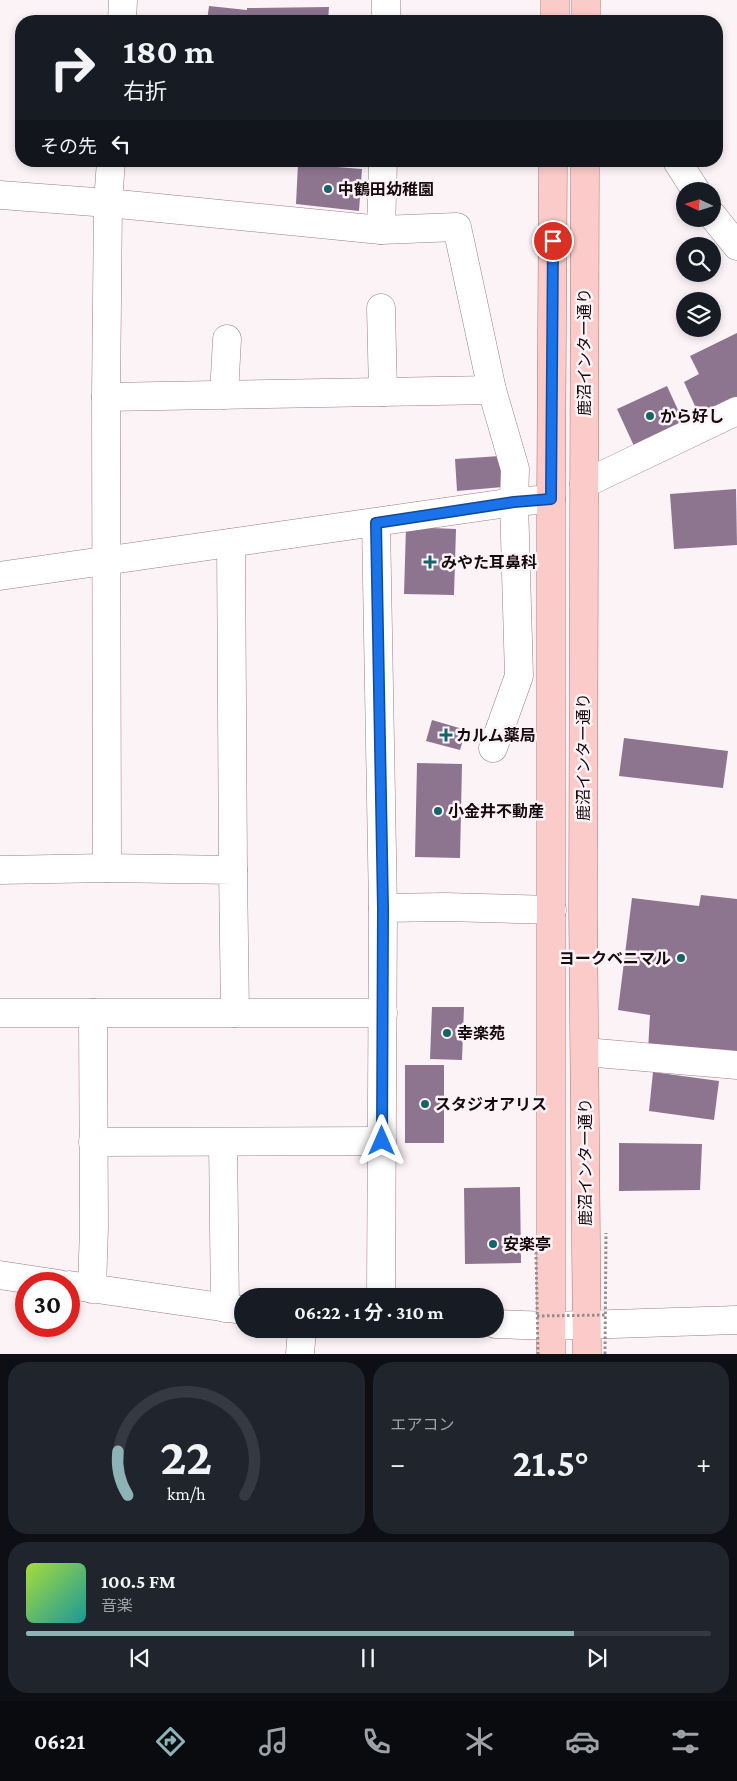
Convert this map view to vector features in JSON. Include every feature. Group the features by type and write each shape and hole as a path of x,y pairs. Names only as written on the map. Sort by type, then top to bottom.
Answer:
{"main road":[{"path":"555,0 555,15"},
{"path":"586,15 587,0"},
{"name":"鹿沼インター通り","path":"551,1354 544,1321 552,910 551,499 553,167"},
{"name":"鹿沼インター通り","path":"585,167 584,1052 596,1320 587,1354"}],"street":[{"path":"123,15 124,0"},
{"path":"386,0 386,15"},
{"path":"587,0 596,15"},
{"path":"107,868 108,560 106,397 108,203 111,167"},
{"path":"381,230 384,167"},
{"path":"681,167 690,182"},
{"path":"0,195 108,203 381,230 457,227 492,390 515,469 514,502 519,676 493,748"},
{"path":"721,226 737,246"},
{"path":"381,308 383,392"},
{"path":"224,395 228,339"},
{"path":"106,397 492,390"},
{"path":"584,484 737,411"},
{"path":"0,576 514,502 551,499"},
{"path":"376,523 383,908 381,1288"},
{"path":"231,543 232,870 235,1012"},
{"path":"0,870 107,868 232,870"},
{"path":"383,908 445,907 552,910"},
{"path":"0,1013 383,1013"},
{"path":"93,1013 93,1142 80,1287 234,1309 223,1142"},
{"path":"584,1052 737,1066"},
{"path":"93,1142 382,1141"},
{"path":"0,1275 15,1277"},
{"path":"504,1323 596,1320 737,1320"},
{"path":"300,1354 301,1338"}],"path":[{"path":"605,1354 596,1320 606,1232"},
{"path":"536,1252 544,1321 538,1354"},
{"path":"544,1321 596,1320"}],"building":[{"path":"209,6 247,10 247,8 329,7 328,15 208,15"},
{"name":"中鶴田幼稚園","path":"298,167 362,169 359,211 296,204"},
{"path":"737,333 737,400 700,417 684,382 699,374 690,356"},
{"name":"から好し","path":"667,386 684,423 634,446 617,409"},
{"path":"500,456 503,487 457,491 455,459"},
{"path":"736,489 737,545 674,549 670,494"},
{"name":"みやた耳鼻科","path":"406,527 456,529 454,595 404,594"},
{"name":"カルム薬局","path":"432,720 466,730 460,750 426,741"},
{"path":"624,738 728,751 723,788 619,776"},
{"name":"小金井不動産","path":"417,763 462,764 460,858 415,857"},
{"name":"ヨークベニマル","path":"701,895 737,899 737,1060 648,1051 650,1015 618,1010 632,898 699,906"},
{"name":"幸楽苑","path":"432,1007 464,1007 462,1060 430,1059"},
{"name":"スタジオアリス","path":"405,1065 444,1065 444,1143 405,1143"},
{"path":"653,1072 719,1081 714,1120 649,1111"},
{"path":"619,1143 702,1144 700,1190 619,1191"},
{"name":"安楽亭","path":"520,1187 521,1263 465,1264 464,1188"}],"place":[{"name":"中鶴田幼稚園","path":"328,189"},
{"name":"から好し","path":"650,416"},
{"name":"みやた耳鼻科","path":"430,562"},
{"name":"カルム薬局","path":"446,735"},
{"name":"小金井不動産","path":"438,811"},
{"name":"ヨークベニマル","path":"681,958"},
{"name":"幸楽苑","path":"447,1033"},
{"name":"スタジオアリス","path":"425,1104"},
{"name":"安楽亭","path":"493,1244"}],"route":[{"path":"382,1141 383,908 376,523 514,502 551,499 553,241"}]}
